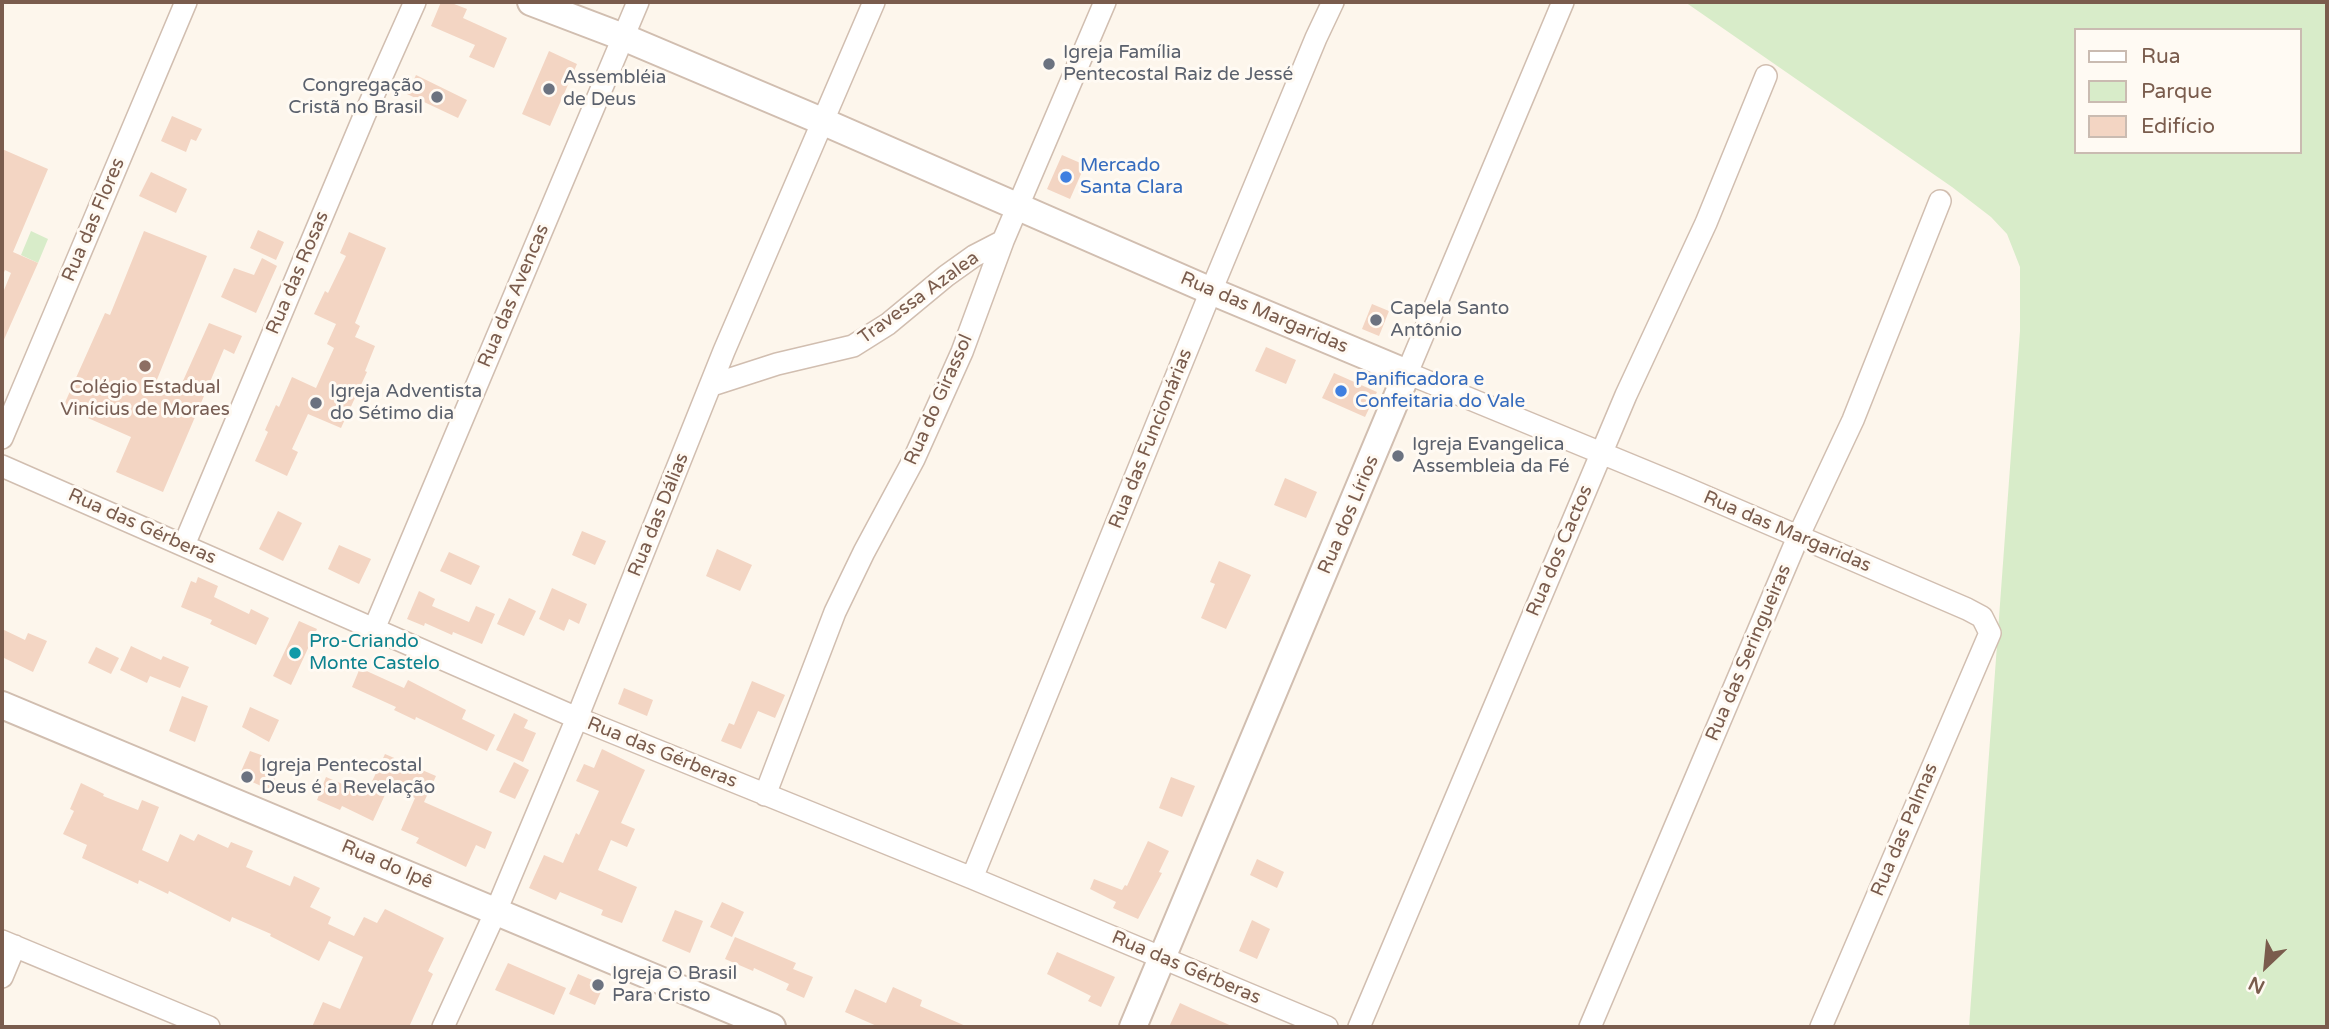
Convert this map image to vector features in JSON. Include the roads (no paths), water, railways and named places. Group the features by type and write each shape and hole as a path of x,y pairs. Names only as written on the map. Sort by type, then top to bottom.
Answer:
{"street":[{"name":"Rua das Flores","path":"2,438 186,2"},
{"name":"Rua das Rosas","path":"184,545 365,114 415,2"},
{"name":"Rua das Margaridas","path":"531,2 623,37 1211,291 1602,453 1967,609 1982,617 1990,633"},
{"name":"Rua das Avencas","path":"374,629 638,2"},
{"name":"Rua das Dálias","path":"443,1027 496,911 739,316 874,2"},
{"name":"Rua do Girassol","path":"765,795 835,612 863,552 897,493 967,341 1003,241 1105,2"},
{"name":"Rua das Funcionárias","path":"972,878 1211,291 1316,38 1334,2"},
{"name":"Rua dos Lírios","path":"1133,1027 1563,2"},
{"name":"Rua dos Cactos","path":"1359,1027 1651,337 1706,223 1766,76"},
{"name":"Rua das Seringueiras","path":"1590,1027 1798,537 1853,420 1940,201"},
{"name":"Travessa Azalea","path":"712,384 777,364 853,346 888,324 974,256 1003,241"},
{"name":"Rua das Gérberas","path":"2,466 577,718 972,878 1327,1027"},
{"name":"Rua das Palmas","path":"1821,1027 1990,633"},
{"name":"Rua do Ipê","path":"2,705 772,1027"},
{"path":"2,977 8,944 207,1027"}],"place":[{"name":"Igreja Família Pentecostal Raiz de Jessé","path":"1049,64"},
{"name":"Assembléia de Deus","path":"549,89"},
{"name":"Congregação Cristã no Brasil","path":"437,97"},
{"name":"Mercado Santa Clara","path":"1066,177"},
{"name":"Capela Santo Antônio","path":"1376,320"},
{"name":"Colégio Estadual Vinícius de Moraes","path":"145,366"},
{"name":"Panificadora e Confeitaria do Vale","path":"1341,391"},
{"name":"Igreja Adventista do Sétimo dia","path":"316,403"},
{"name":"Igreja Evangelica Assembleia da Fé","path":"1398,456"},
{"name":"Pro-Criando Monte Castelo","path":"295,653"},
{"name":"Igreja Pentecostal Deus é a Revelação","path":"247,777"},
{"name":"Igreja O Brasil Para Cristo","path":"598,985"}]}
